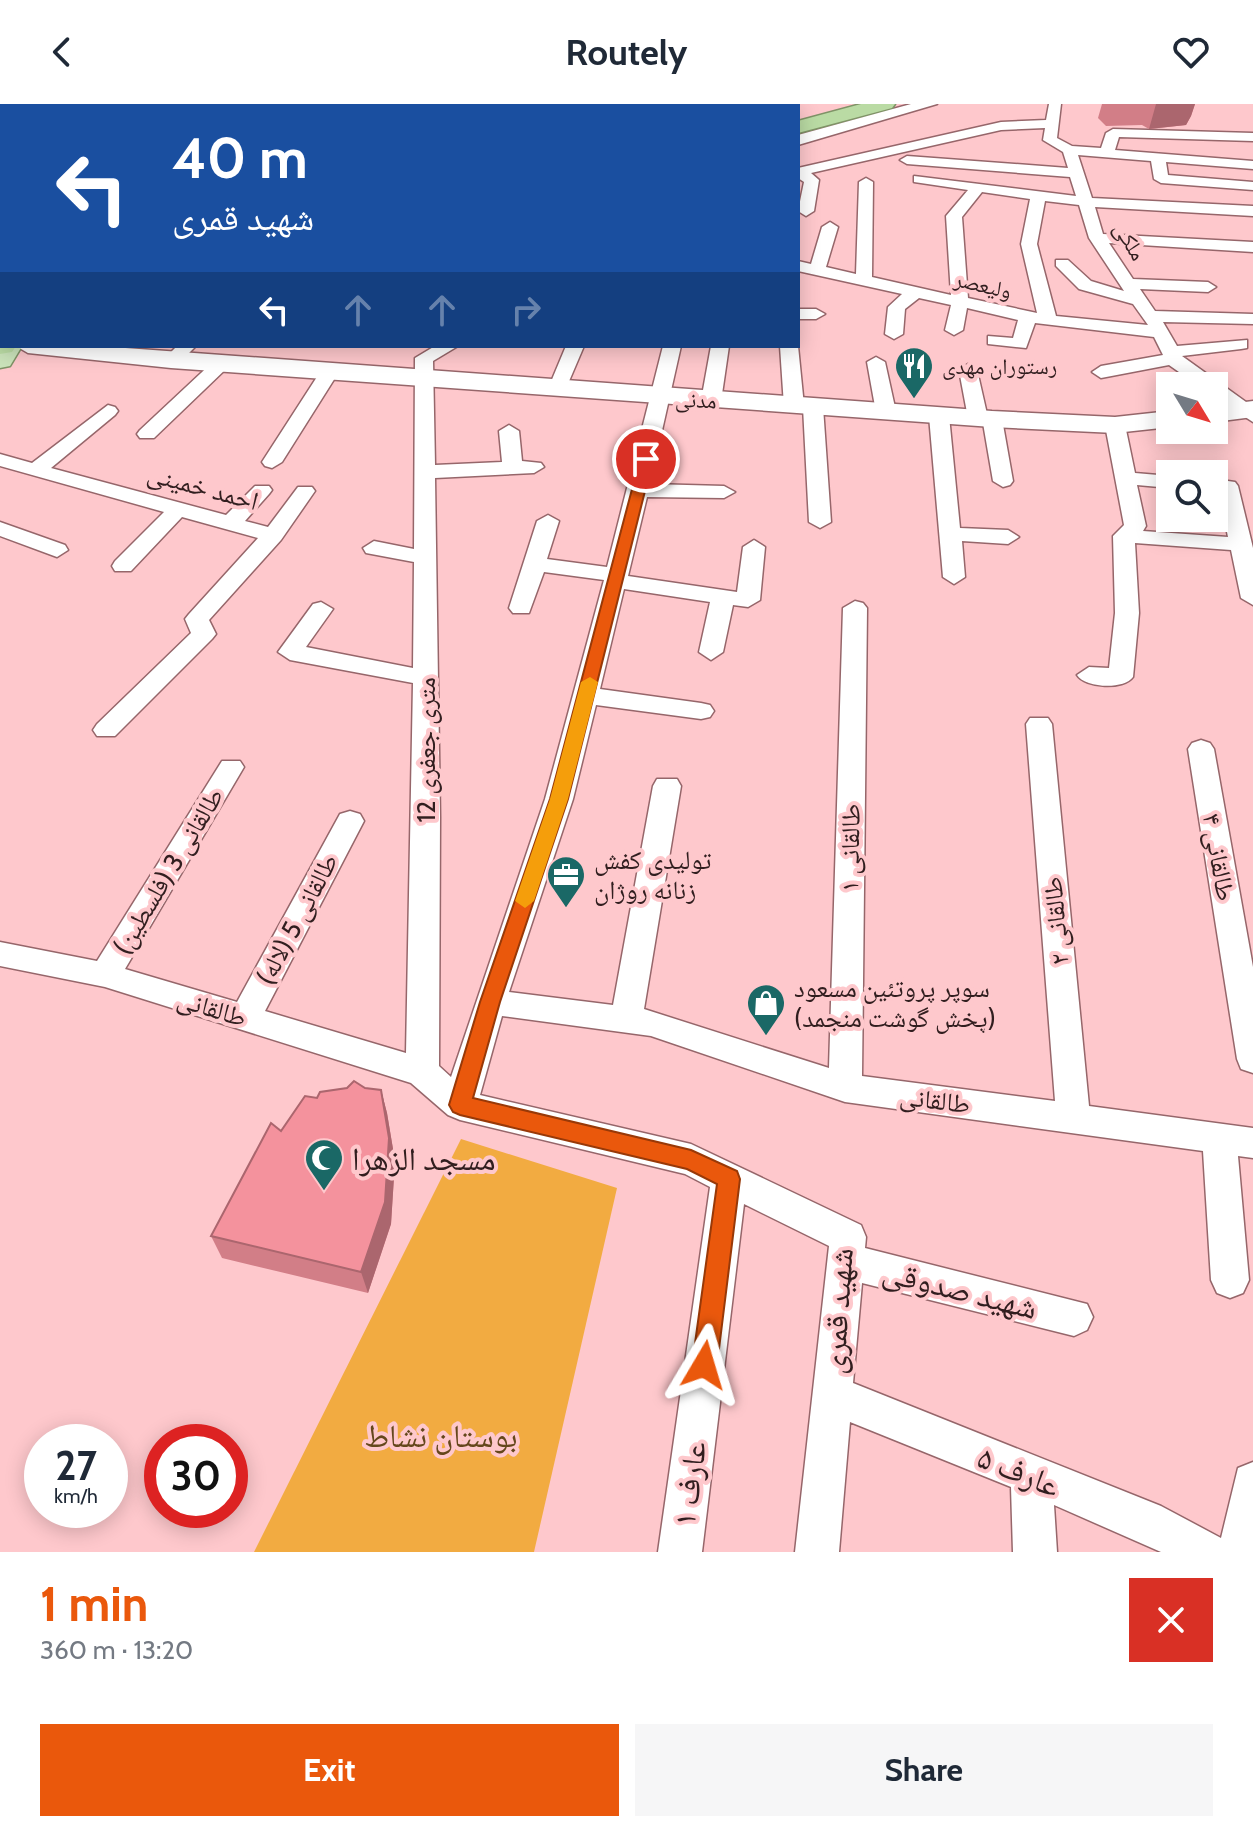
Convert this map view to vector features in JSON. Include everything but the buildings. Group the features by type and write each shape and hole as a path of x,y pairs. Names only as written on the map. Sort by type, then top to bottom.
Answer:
{"highway":[{"path":"800,113 835,104"},
{"path":"800,126 885,104"}],"main road":[{"name":"مدنی","path":"71,348 179,353 222,363 711,401 1115,425 1156,421"},
{"path":"1228,413 1251,412"}],"street":[{"path":"800,139 929,104"},
{"path":"800,171 857,156 1001,126 1052,124 1055,104"},
{"name":"ملکی","path":"1052,124 1050,140 1065,148 1078,173 1097,238 1161,332 1172,355 1194,372"},
{"path":"1107,153 1109,134 1113,133 1252,152"},
{"path":"931,141 1003,143"},
{"path":"1032,144 1158,157 1252,152"},
{"path":"857,156 1078,173"},
{"path":"1158,157 1161,179 1253,186"},
{"path":"800,173 812,180 806,211"},
{"path":"919,179 1087,202 1253,211"},
{"path":"864,280 866,182"},
{"path":"928,201 947,183"},
{"path":"954,330 960,302 954,216 979,187"},
{"path":"1038,197 1029,244 1048,321"},
{"path":"817,270 830,227"},
{"path":"1097,238 1178,235 1232,252 1253,247"},
{"path":"1062,263 1085,285 1145,308 1253,319"},
{"name":"ولیعصر","path":"800,266 1048,321 1161,332"},
{"path":"1124,277 1167,271"},
{"path":"1124,277 1208,287"},
{"path":"894,334 897,307 915,292"},
{"path":"994,340 1020,344 1028,317"},
{"path":"1101,372 1172,355 1241,344"},
{"path":"424,377 424,358 445,348"},
{"path":"557,389 574,348"},
{"path":"422,1072 460,1105 490,1002 559,799 662,397 672,348"},
{"path":"711,401 720,348"},
{"path":"790,348 804,406 820,522"},
{"path":"876,362 886,412"},
{"path":"147,434 222,363"},
{"path":"272,462 331,370"},
{"path":"968,370 1003,481"},
{"name":"12 متری جعفری","path":"422,1072 426,678 424,377"},
{"name":"ملکی","path":"1228,397 1251,412"},
{"path":"36,470 108,411"},
{"path":"939,416 954,577"},
{"path":"1089,675 1121,677 1127,613 1124,536 1135,526 1115,425"},
{"path":"424,472 523,468 509,431"},
{"name":"احمد خمینی","path":"0,460 273,535 197,619 204,634 106,730"},
{"path":"1126,478 1156,481"},
{"path":"1228,486 1253,598"},
{"path":"232,522 262,490"},
{"path":"638,490 724,492"},
{"path":"273,535 305,491"},
{"path":"123,566 178,509"},
{"path":"521,608 548,521"},
{"path":"0,529 57,550"},
{"path":"948,534 1008,537"},
{"path":"1124,536 1239,539"},
{"path":"534,564 748,600 754,547"},
{"path":"374,548 425,558"},
{"path":"711,652 723,597"},
{"name":"طالقانی ۱","path":"845,1088 855,608"},
{"path":"321,609 290,652 426,678"},
{"path":"586,695 701,711"},
{"name":"طالقانی ۲","path":"1039,724 1073,1117"},
{"name":"طالقانی ۴","path":"1201,749 1253,1059"},
{"name":"طالقانی 3 (فلسطین)","path":"105,975 231,767"},
{"path":"626,1020 667,786"},
{"name":"طالقانی 5 (لاله)","path":"245,1018 350,821"},
{"name":"طالقانی","path":"0,954 105,975 422,1072"},
{"name":"طالقانی","path":"490,1002 651,1023 845,1088 1236,1139"},
{"name":"شهید قمری","path":"460,1105 691,1160 848,1237 817,1552"},
{"path":"1230,1280 1236,1139"},
{"name":"عارف ۱","path":"680,1552 729,1179"},
{"name":"شهید صدوقی","path":"846,1261 1074,1317"},
{"name":"عارف ۵","path":"831,1394 1146,1521 1205,1552"},
{"path":"1031,1476 1035,1552"},
{"path":"1239,1552 1253,1483"}],"green space":[{"name":"بوستان نشاط","path":"461,1139 617,1188 534,1552 254,1552"}],"slow traffic":[{"path":"525,901 559,799 590,682"}],"place":[{"name":"رستوران مهدی","path":"914,400"},
{"name":"تولیدی کفش زنانه روژان","path":"566,909"},
{"name":"سوپر پروتئین مسعود (پخش گوشت منجمد)","path":"766,1037"},
{"name":"مسجد الزهرا","path":"324,1192"}],"route":[{"path":"646,459 559,799 490,1002 460,1105 691,1160 729,1179 704,1365"}]}
